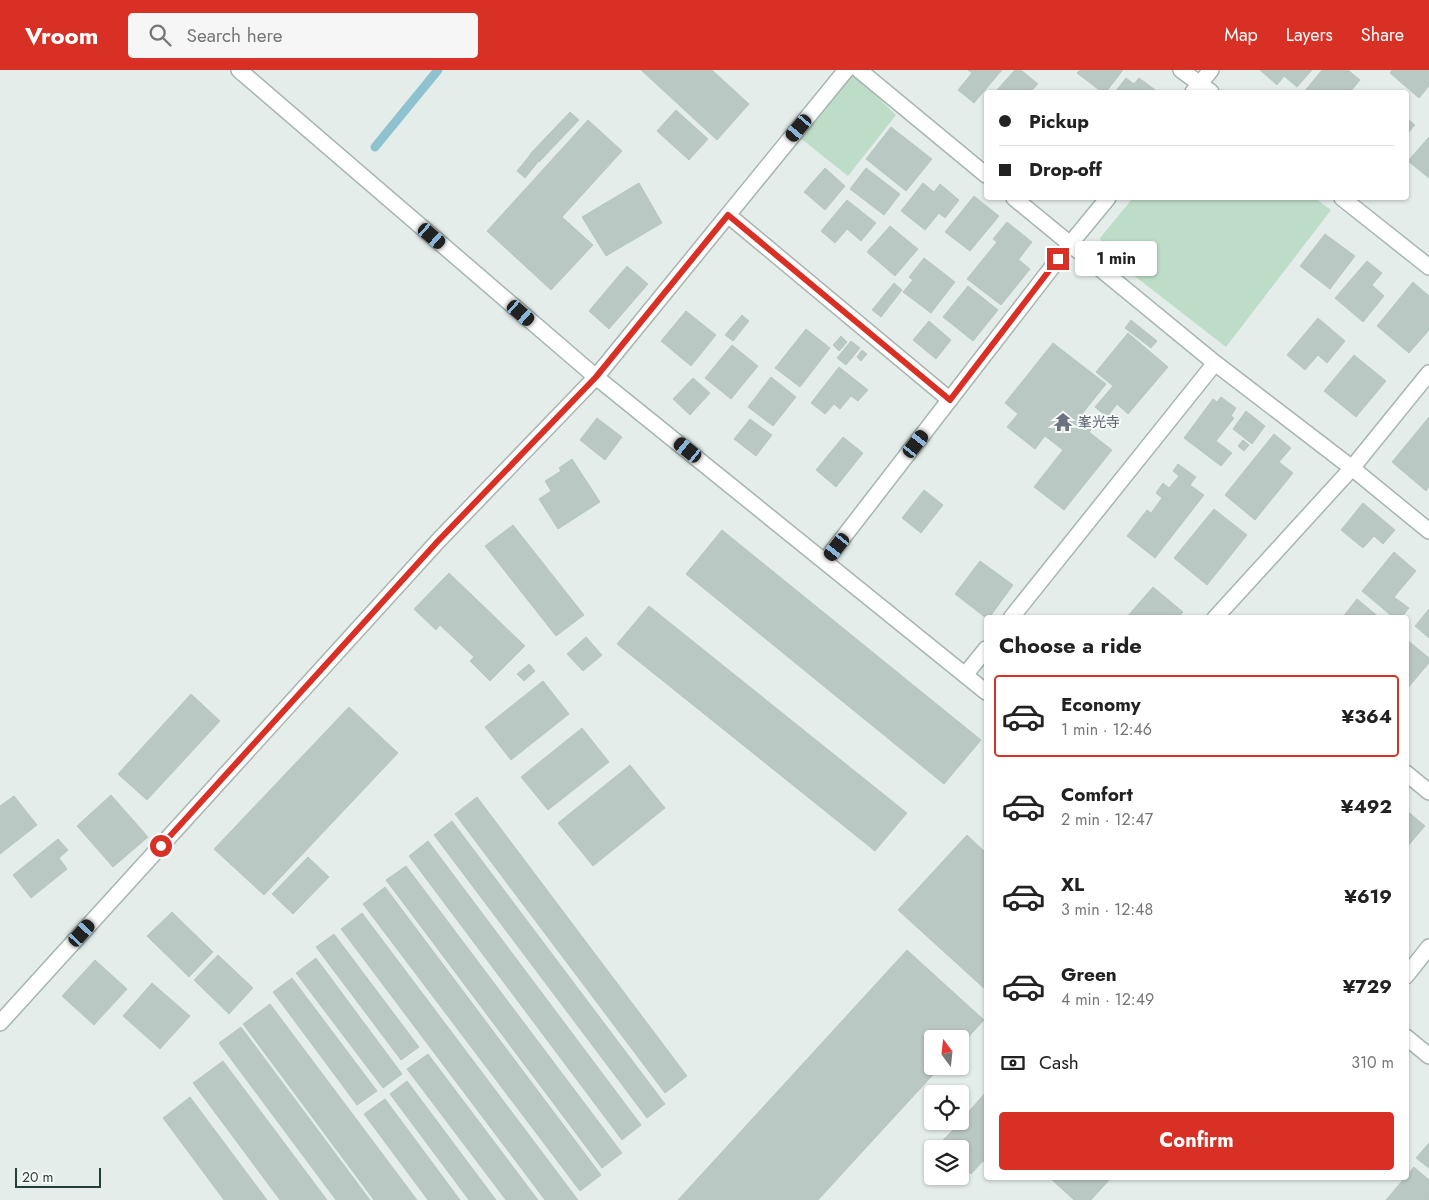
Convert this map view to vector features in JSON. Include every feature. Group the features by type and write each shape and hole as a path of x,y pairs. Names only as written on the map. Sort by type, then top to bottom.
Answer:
{"street":[{"path":"239,70 596,377 984,690"},
{"path":"0,1023 438,541 596,377 846,70"},
{"path":"859,70 984,173"},
{"path":"1181,70 1201,90 1211,70"},
{"path":"1016,200 1215,363 1352,468 1429,531"},
{"path":"825,561 1070,244 1106,200"},
{"path":"1345,200 1429,266"},
{"path":"728,215 950,400"},
{"path":"1013,615 1215,363"},
{"path":"1218,615 1352,468 1429,373"},
{"path":"965,675 984,651"},
{"path":"1409,775 1429,792"},
{"path":"1409,972 1429,947"},
{"path":"1409,1039 1429,1056"}],"green space":[{"path":"852,72 896,115 848,176 799,137"},
{"path":"1131,200 1318,200 1331,210 1226,347 1105,253 1100,238"}],"building":[{"path":"641,70 712,70 749,104 717,140"},
{"path":"968,70 1002,70 974,103 958,90 972,73"},
{"path":"1015,70 1021,70 1038,84 1032,90 997,90"},
{"path":"1080,70 1123,70 1108,90 1099,90 1077,73"},
{"path":"1260,70 1312,70 1297,87 1284,76 1277,85"},
{"path":"1322,70 1348,70 1360,80 1352,90 1306,90"},
{"path":"1392,70 1429,70 1429,86 1419,98 1390,73"},
{"path":"1126,78 1134,84 1139,78 1155,90 1117,90"},
{"path":"676,110 708,139 689,160 657,131"},
{"path":"570,112 579,120 539,162 530,154"},
{"path":"588,120 622,151 562,217 593,245 551,290 487,231"},
{"path":"1409,120 1415,125 1409,132"},
{"path":"891,127 932,159 906,191 866,159"},
{"path":"1429,137 1429,178 1409,160"},
{"path":"530,155 538,162 525,178 517,171"},
{"path":"825,168 845,186 825,210 804,192"},
{"path":"866,168 900,194 884,215 850,189"},
{"path":"639,183 662,223 606,256 582,217"},
{"path":"923,183 934,192 940,184 959,200 945,218 939,213 925,230 901,211"},
{"path":"974,196 999,216 970,251 945,232"},
{"path":"847,200 876,223 861,241 847,229 835,243 821,231"},
{"path":"1007,222 1032,242 1019,259 993,239"},
{"path":"890,226 918,249 895,276 867,252"},
{"path":"1325,234 1355,256 1330,289 1300,266"},
{"path":"997,242 1030,269 1001,305 967,279"},
{"path":"924,258 955,282 931,313 903,292 913,280 909,277"},
{"path":"1367,261 1382,273 1372,285 1384,296 1363,322 1335,298"},
{"path":"627,266 648,284 609,329 589,311"},
{"path":"1413,282 1429,296 1429,330 1409,353 1377,326"},
{"path":"894,283 902,290 881,317 872,310"},
{"path":"968,286 998,310 973,341 943,317"},
{"path":"686,311 716,335 691,366 661,341"},
{"path":"742,315 749,321 733,341 725,335"},
{"path":"1318,318 1345,341 1327,363 1318,355 1305,370 1287,355"},
{"path":"1131,320 1157,341 1151,348 1125,328"},
{"path":"929,321 951,340 936,359 913,340"},
{"path":"806,329 830,348 800,387 775,368"},
{"path":"1128,333 1168,367 1128,414 1117,404 1107,417 1095,407 1113,386 1096,372"},
{"path":"841,336 847,342 839,351 833,345"},
{"path":"851,341 860,348 846,365 837,358"},
{"path":"1053,343 1106,384 1082,414 1095,425 1089,432 1112,450 1064,510 1034,487 1063,450 1045,436 1035,449 1007,427 1018,414 1005,403"},
{"path":"732,345 758,366 731,399 705,378"},
{"path":"862,350 867,354 861,361 857,357"},
{"path":"1354,355 1386,381 1356,417 1324,391"},
{"path":"839,367 868,390 858,401 851,396 840,409 834,404 825,414 811,403"},
{"path":"771,377 796,397 773,426 748,407"},
{"path":"693,378 710,393 690,415 673,399"},
{"path":"1221,397 1236,408 1231,416 1234,418 1216,441 1232,453 1221,466 1184,438 1213,399 1217,402"},
{"path":"1246,411 1265,426 1252,444 1233,429"},
{"path":"1429,417 1429,487 1426,491 1392,462"},
{"path":"597,418 622,437 605,460 580,440"},
{"path":"750,419 772,435 756,456 734,439"},
{"path":"1274,434 1291,448 1279,462 1293,473 1255,520 1225,495"},
{"path":"843,437 863,453 836,487 816,470"},
{"path":"1243,440 1249,445 1244,451 1238,446"},
{"path":"572,459 600,502 558,529 539,499 551,491 545,481 561,471 559,468"},
{"path":"1178,464 1196,477 1190,485 1204,495 1155,558 1127,536 1147,510 1151,513 1162,498 1156,493 1163,483 1169,488 1179,476 1173,471"},
{"path":"924,490 943,505 921,533 902,518"},
{"path":"1363,503 1395,530 1383,544 1374,536 1363,548 1341,530"},
{"path":"1214,509 1247,535 1207,585 1174,558"},
{"path":"513,525 584,615 556,636 485,546"},
{"path":"722,530 981,740 944,784 686,574"},
{"path":"1394,552 1416,571 1394,597 1409,608 1403,615 1390,615 1362,591"},
{"path":"980,561 1013,585 991,615 984,616 955,594"},
{"path":"449,573 525,646 490,681 470,661 474,657 440,625 436,630 414,609"},
{"path":"1153,587 1183,612 1180,615 1129,615"},
{"path":"1357,599 1376,615 1344,615"},
{"path":"649,606 907,813 875,851 617,644"},
{"path":"1429,609 1429,638 1415,626"},
{"path":"586,637 602,655 583,671 567,654"},
{"path":"1409,641 1429,658 1429,663 1409,686"},
{"path":"529,664 535,671 524,681 517,674"},
{"path":"543,681 569,714 511,760 485,727"},
{"path":"191,694 220,721 147,800 118,774"},
{"path":"349,707 398,753 264,895 214,849"},
{"path":"582,728 609,762 548,810 521,777"},
{"path":"630,765 665,808 593,866 558,823"},
{"path":"111,795 148,837 113,867 77,826"},
{"path":"14,796 37,825 0,854 0,806"},
{"path":"477,797 687,1076 665,1093 455,814"},
{"path":"1409,813 1425,826 1409,845"},
{"path":"452,821 665,1104 647,1118 434,835"},
{"path":"967,835 984,851 984,988 898,910"},
{"path":"58,839 68,850 59,858 67,869 31,898 13,875"},
{"path":"428,841 641,1125 622,1140 409,856"},
{"path":"308,857 329,877 293,914 272,894"},
{"path":"406,866 622,1153 602,1168 386,880"},
{"path":"385,887 601,1175 580,1191 363,904"},
{"path":"172,912 213,952 189,977 147,936"},
{"path":"362,913 578,1200 545,1200 341,929"},
{"path":"334,934 419,1047 401,1060 316,947"},
{"path":"907,950 984,1020 969,1036 969,1030 924,1030 924,1075 933,1075 818,1200 678,1200"},
{"path":"218,955 253,988 229,1014 194,980"},
{"path":"316,958 402,1074 383,1088 296,973"},
{"path":"95,960 127,989 94,1025 62,996"},
{"path":"292,978 377,1091 357,1105 273,992"},
{"path":"152,983 190,1016 160,1049 123,1016"},
{"path":"270,1004 417,1200 374,1200 243,1024"},
{"path":"241,1027 370,1200 336,1200 219,1043"},
{"path":"428,1054 538,1200 506,1200 407,1069"},
{"path":"223,1061 327,1200 280,1200 193,1083"},
{"path":"407,1081 496,1200 469,1200 390,1094"},
{"path":"984,1094 984,1162 969,1148 969,1140 960,1140 951,1132 953,1130 969,1130 969,1111"},
{"path":"190,1097 267,1200 224,1200 163,1118"},
{"path":"385,1099 460,1200 428,1200 364,1114"},
{"path":"951,1132 960,1140 943,1140"},
{"path":"1429,1143 1429,1168 1416,1158"},
{"path":"969,1148 983,1161 971,1174 969,1172"},
{"path":"1414,1167 1429,1180 1429,1200 1386,1200 1403,1180 1409,1180 1409,1173"},
{"path":"1052,1180 1109,1180 1091,1200 1074,1200"}],"waterway":[{"path":"375,147 438,70"}],"place":[{"name":"峯光寺","path":"1063,422"}],"route":[{"path":"161,846 438,541 596,377 728,215 950,400 1058,259"}]}
